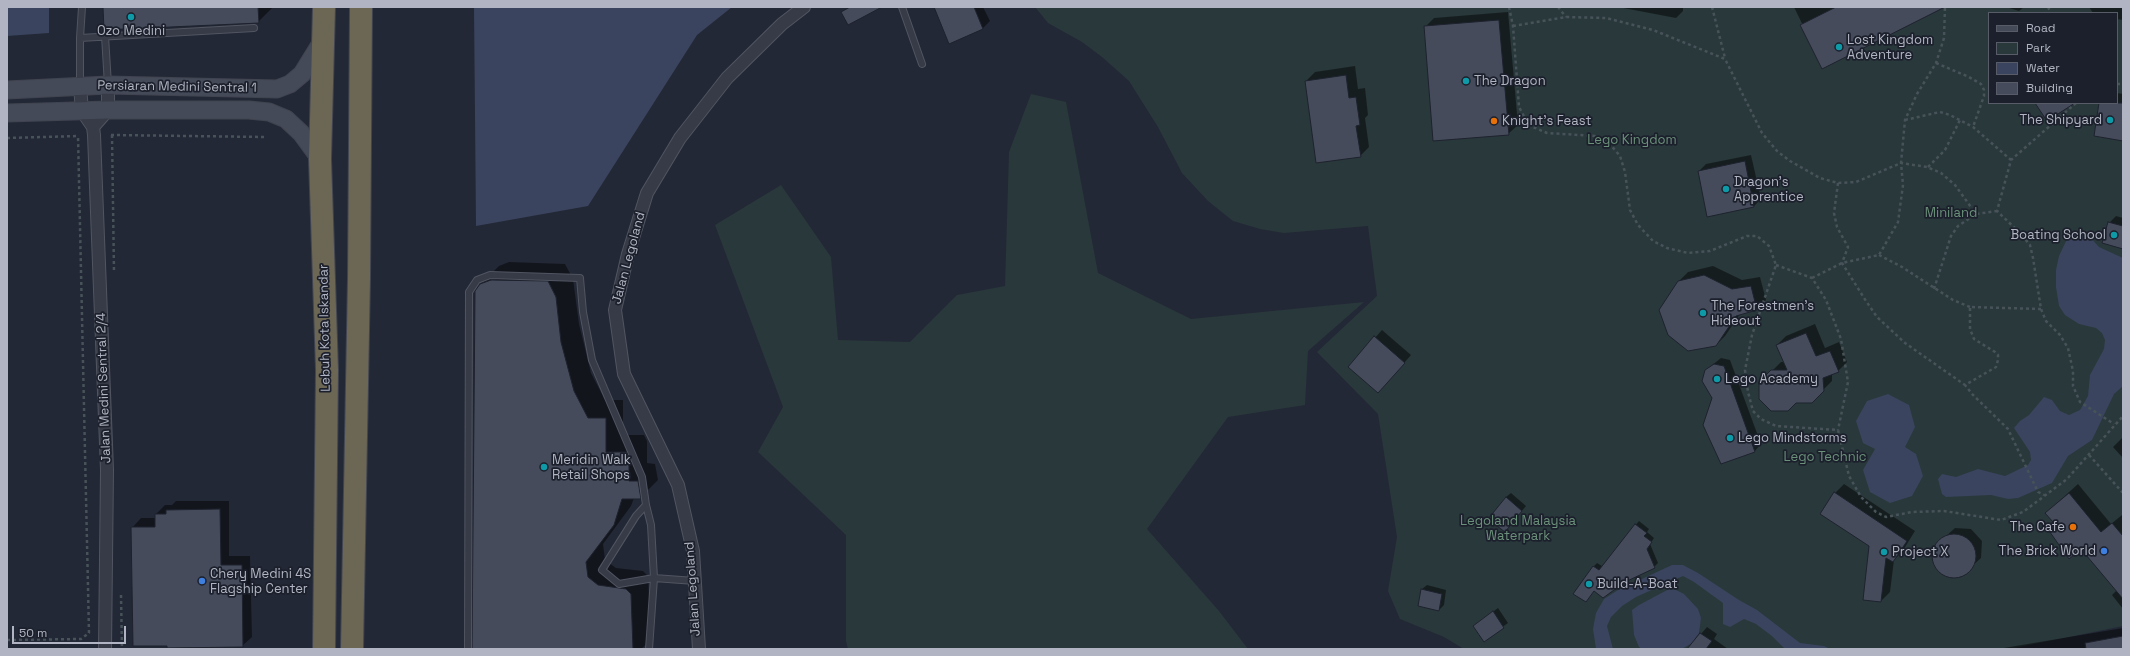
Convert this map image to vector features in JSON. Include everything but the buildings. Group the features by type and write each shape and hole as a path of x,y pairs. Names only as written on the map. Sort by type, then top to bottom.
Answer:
{"highway":[{"name":"Lebuh Kota Iskandar","path":"324,7 320,159 327,370 324,649"},
{"path":"352,649 361,7"}],"street":[{"name":"Jalan Legoland","path":"699,649 693,552 678,486 624,374 615,310 628,254 648,193 680,138 727,78 782,24 804,7"},
{"name":"Persiaran Medini Sentral 1","path":"7,90 80,86 277,89 290,84 302,74 323,38"},
{"path":"80,86 82,111 94,131 108,110 108,86"},
{"name":"Persiaran Medini Sentral 1","path":"7,113 108,110 249,110 269,112 286,119 301,133 320,159"},
{"name":"Jalan Medini Sentral 2/4","path":"94,131 107,470 105,649"}],"lane":[{"path":"80,86 80,38 82,7"},
{"path":"902,7 922,64"},
{"path":"80,38 254,28"},
{"path":"105,36 108,86"},
{"path":"468,649 469,292 476,280 490,275 580,278 583,312 592,360 642,477 646,505 651,525 654,578 649,649"},
{"path":"646,505 636,516 602,570 619,584 654,578 694,580"}],"path":[{"path":"1509,7 1513,26 1519,107 1526,120 1533,127 1547,133 1595,136 1609,143 1620,156 1625,172 1630,210 1638,225 1653,241 1667,248 1688,253 1710,250 1747,236 1757,236 1769,246 1776,264 1752,335 1745,370 1748,392 1753,411 1761,419 1776,426 1838,430"},
{"path":"1558,7 1566,17"},
{"path":"1712,7 1725,59 1762,133 1777,151 1790,161 1820,178 1838,183 1856,182 1901,163 1928,167 1941,173 1955,185 1976,214"},
{"path":"1879,255 1898,222 1902,191 1901,163 1905,120 1916,94 1936,63 1944,38 1945,7"},
{"path":"1513,26 1566,17 1606,18 1653,30 1725,59"},
{"path":"1936,63 1969,77 1980,84 1984,90 1984,96 1973,127"},
{"path":"1997,211 2011,160 2075,104"},
{"path":"1905,120 1940,112 1973,127 2011,160"},
{"path":"1928,167 1945,150 1960,120"},
{"path":"7,138 78,136 94,131 265,137"},
{"path":"7,640 81,639 89,633 78,136"},
{"path":"1838,183 1834,213 1837,227 1848,247 1842,263"},
{"path":"1934,289 1951,236 1958,226 1976,214 1997,211"},
{"path":"1997,211 2030,245 2034,258 2041,309 2046,322 2060,335 2068,348 2073,371 2073,386 2080,402 2107,418 2114,424"},
{"path":"1812,278 1842,263 1879,255 1953,300 1970,307 2041,309"},
{"path":"1842,263 1877,317 1905,343 1965,385 1973,395 2008,429 2038,492 2044,494"},
{"path":"1776,264 1812,278 1826,300 1841,339 1848,382 1838,430 1850,476 1861,497 1876,512 1886,517 1912,512 1944,512 2001,520 2023,512 2044,494 2066,479 2089,455 2114,424 2123,416"},
{"path":"1965,385 1996,367 1998,360 1998,355 1995,352 1974,339 1970,329 1970,307"},
{"path":"2089,455 2123,493"}],"green space":[{"path":"1035,7 2123,7 2123,626 2010,649 1464,649 1444,637 1400,619 1388,591 1397,537 1378,414 1317,352 1377,296 1368,226 1284,233 1260,229 1233,221 1208,201 1182,173 1158,127 1129,81 1102,57 1082,42 1048,23"},
{"path":"1031,94 1066,102 1098,273 1191,319 1364,302 1308,351 1305,405 1228,417 1147,529 1219,611 1248,649 848,649 846,641 846,535 758,452 783,407 715,225 781,185 831,257 838,340 910,342 957,295 1005,286 1009,152"}],"water":[{"path":"7,7 49,7 49,33 7,36"},
{"path":"474,7 732,7 697,35 588,206 476,226"},
{"path":"2077,233 2089,236 2099,247 2123,258 2123,386 2114,394 2092,440 2068,456 2052,483 2018,498 2008,499 1991,495 1946,497 1942,494 1938,479 1942,474 1956,477 1978,469 2005,476 2028,465 2031,460 2030,452 2014,428 2020,421 2029,415 2044,397 2052,400 2060,411 2069,415 2080,410 2088,396 2090,375 2104,349 2105,340 2102,333 2096,328 2079,324 2065,315 2059,306 2056,287 2056,270 2059,256 2068,237"},
{"path":"1888,394 1909,405 1915,427 1905,447 1916,454 1923,476 1912,496 1890,503 1870,492 1863,470 1875,449 1863,443 1856,421 1867,401"},
{"path":"1672,565 1683,565 1698,573 1757,610 1800,643 1824,646 1830,649 1785,649 1772,636 1756,624 1744,619 1730,627 1723,624 1723,603 1683,576 1636,597 1622,606 1611,617 1607,626 1613,649 1596,649 1593,629 1596,613 1604,599 1618,590"},
{"path":"1669,589 1676,590 1684,594 1698,609 1701,618 1699,633 1692,643 1682,649 1642,649 1639,647 1634,635 1632,610"}],"place":[{"name":"Ozo Medini","path":"131,17"},
{"name":"Lost Kingdom Adventure","path":"1839,47"},
{"name":"The Dragon","path":"1466,81"},
{"name":"The Shipyard","path":"2110,120"},
{"name":"Knight's Feast","path":"1494,121"},
{"name":"Dragon's Apprentice","path":"1726,189"},
{"name":"Boating School","path":"2114,235"},
{"name":"The Forestmen's Hideout","path":"1703,313"},
{"name":"Lego Academy","path":"1717,379"},
{"name":"Lego Mindstorms","path":"1730,438"},
{"name":"Meridin Walk Retail Shops","path":"544,467"},
{"name":"The Cafe","path":"2073,527"},
{"name":"The Brick World","path":"2104,551"},
{"name":"Project X","path":"1884,552"},
{"name":"Chery Medini 4S Flagship Center","path":"202,581"},
{"name":"Build-A-Boat","path":"1589,584"}],"park label":[{"name":"Lego Kingdom","path":"1632,140"},
{"name":"Miniland","path":"1951,213"},
{"name":"Lego Technic","path":"1825,457"},
{"name":"Legoland Malaysia Waterpark","path":"1518,528"}]}
